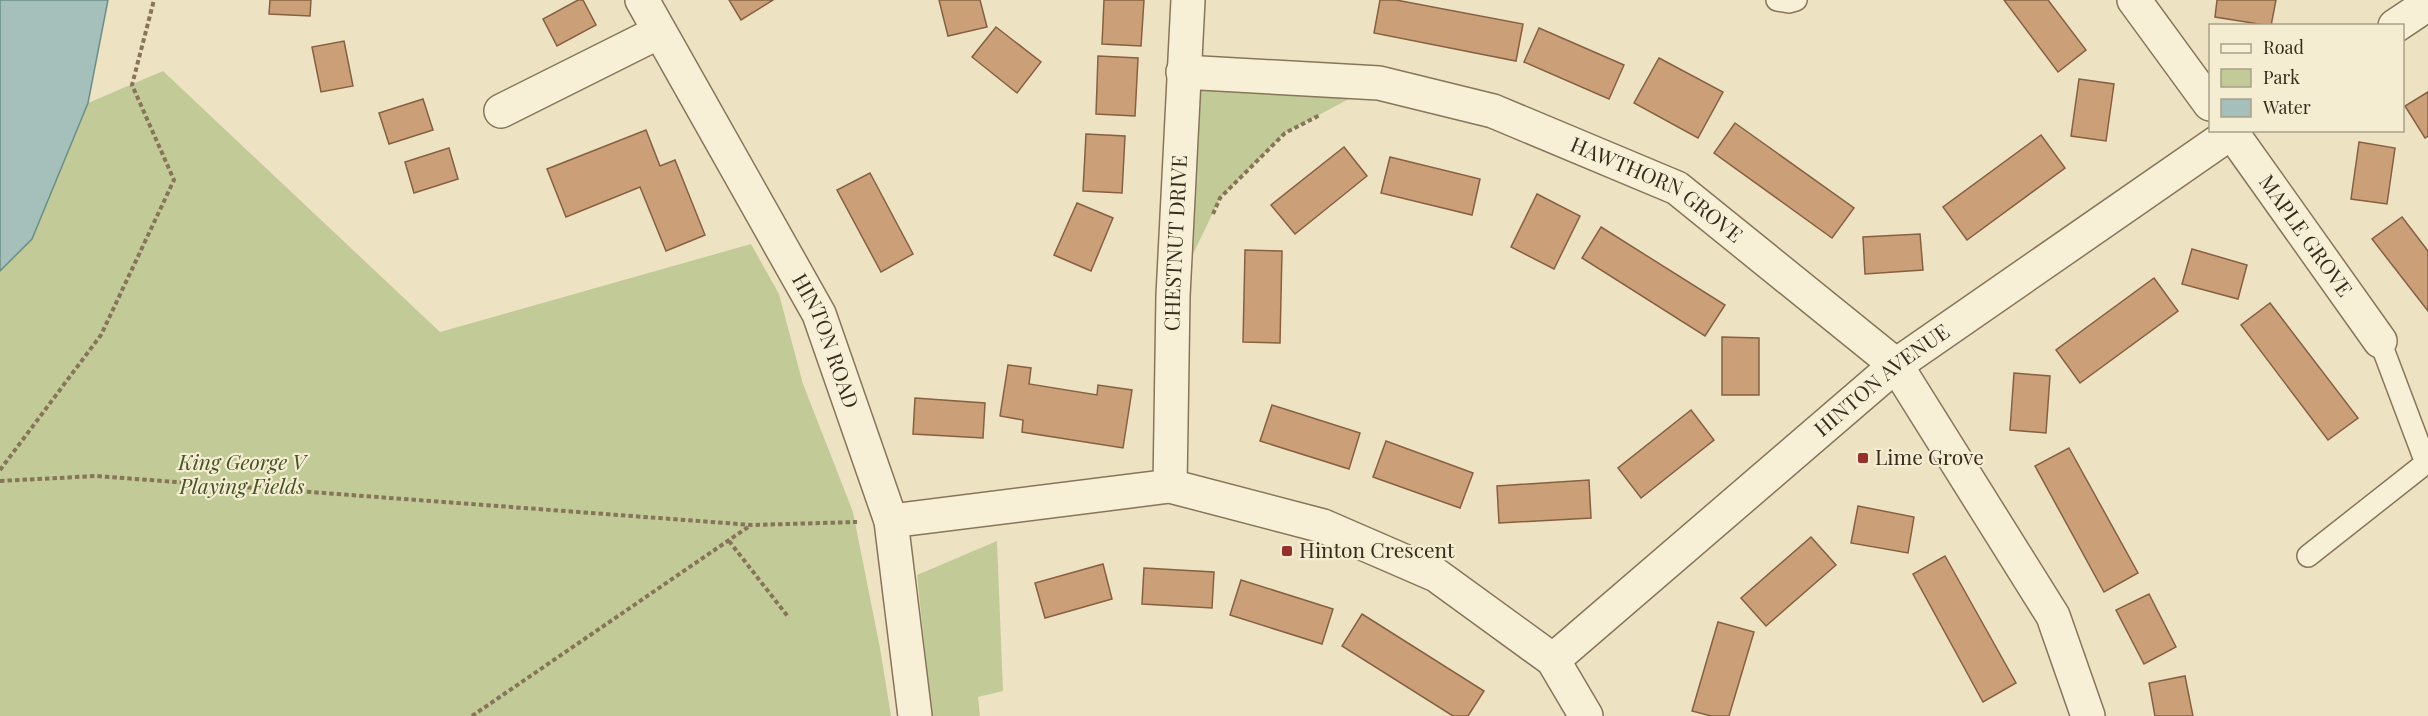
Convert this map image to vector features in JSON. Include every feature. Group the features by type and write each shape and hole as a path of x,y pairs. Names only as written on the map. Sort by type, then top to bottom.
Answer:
{"street":[{"name":"HINTON ROAD","path":"642,0 819,314 891,521 915,716"},
{"name":"CHESTNUT DRIVE","path":"1170,486 1173,296 1188,0"},
{"path":"2134,0 2209,101"},
{"path":"2398,24 2428,4"},
{"path":"501,111 659,32"},
{"name":"HAWTHORN GROVE","path":"1184,72 1379,83 1504,116 1677,188 1896,366"},
{"name":"HINTON AVENUE","path":"1553,660 1896,366 2231,132"},
{"name":"MAPLE GROVE","path":"2233,132 2380,341"},
{"path":"1896,366 2053,616 2088,716"},
{"path":"891,521 1170,486 1323,526 1436,575 1553,660 1586,716"}],"lane":[{"path":"1777,0 1789,2 1796,0"},
{"path":"2308,555 2426,463 2380,341"}],"path":[{"path":"0,470 101,335 174,180 132,85 154,0"},
{"path":"1211,218 1220,198 1285,133 1327,111"},
{"path":"0,481 96,476 752,525 891,521"},
{"path":"472,716 752,525"},
{"path":"729,541 789,618"}],"green space":[{"name":"King George V Playing Fields","path":"163,71 440,332 751,244 779,294 803,384 853,512 891,716 0,716 0,271 32,239 88,103"},
{"path":"1183,72 1379,83 1285,133 1220,198 1173,296"},
{"path":"997,541 1003,691 978,697 980,716 932,716 917,575"}],"water":[{"path":"0,0 108,0 88,103 32,239 0,271"}],"building":[{"path":"270,0 311,0 310,16 269,14"},
{"path":"578,0 583,0 596,25 557,46 543,19"},
{"path":"729,0 773,0 741,20"},
{"path":"939,0 980,0 987,27 948,36"},
{"path":"1104,0 1144,0 1141,46 1102,44"},
{"path":"1380,0 1396,0 1523,24 1516,61 1374,33"},
{"path":"2004,0 2048,0 2086,50 2058,72"},
{"path":"2217,0 2276,0 2271,24 2215,17"},
{"path":"996,27 1041,62 1017,93 972,57"},
{"path":"1539,28 1624,65 1609,99 1524,62"},
{"path":"344,41 353,86 321,92 312,47"},
{"path":"1098,56 1138,58 1135,116 1096,114"},
{"path":"1659,58 1723,92 1698,138 1634,103"},
{"path":"2079,79 2114,84 2106,141 2071,136"},
{"path":"2428,92 2428,136 2425,138 2405,106"},
{"path":"423,99 433,130 389,144 379,113"},
{"path":"1735,123 1854,208 1832,238 1714,153"},
{"path":"646,130 660,166 675,160 705,235 666,251 640,187 566,217 547,169"},
{"path":"1086,134 1125,136 1122,193 1083,191"},
{"path":"2041,135 2065,168 1967,240 1943,207"},
{"path":"2359,142 2395,148 2387,204 2351,199"},
{"path":"1344,147 1367,176 1295,234 1271,205"},
{"path":"449,148 458,179 414,193 405,162"},
{"path":"1390,157 1480,179 1472,215 1381,193"},
{"path":"870,173 913,254 881,272 837,190"},
{"path":"1537,194 1580,216 1554,269 1511,247"},
{"path":"1077,203 1113,218 1091,271 1054,255"},
{"path":"2402,217 2428,251 2428,311 2372,239"},
{"path":"1601,227 1725,305 1705,336 1582,258"},
{"path":"1920,234 1923,270 1865,274 1863,237"},
{"path":"2192,249 2247,265 2238,299 2182,284"},
{"path":"1245,250 1282,251 1280,343 1243,342"},
{"path":"2154,278 2178,311 2080,383 2056,350"},
{"path":"2270,303 2358,418 2328,440 2241,325"},
{"path":"1722,337 1759,338 1759,395 1722,395"},
{"path":"1008,365 1031,368 1029,384 1097,395 1098,385 1132,390 1123,448 1022,432 1023,420 1000,416"},
{"path":"2014,373 2050,376 2046,433 2010,430"},
{"path":"915,398 985,403 983,438 913,434"},
{"path":"1272,405 1360,433 1349,469 1260,441"},
{"path":"1691,410 1714,440 1641,498 1618,468"},
{"path":"1386,441 1473,473 1460,508 1373,477"},
{"path":"2069,448 2138,573 2104,592 2035,466"},
{"path":"1589,480 1591,518 1499,523 1497,486"},
{"path":"1858,506 1914,517 1908,553 1851,543"},
{"path":"1811,537 1836,565 1766,626 1741,598"},
{"path":"1945,556 2016,683 1983,702 1913,574"},
{"path":"1103,564 1112,599 1045,618 1035,583"},
{"path":"1144,568 1214,572 1212,608 1142,604"},
{"path":"1241,580 1333,609 1322,644 1230,615"},
{"path":"2149,594 2176,647 2144,664 2116,610"},
{"path":"1362,614 1484,691 1468,716 1453,716 1342,646"},
{"path":"1718,622 1754,632 1729,716 1711,716 1692,711"},
{"path":"2185,676 2193,716 2155,716 2149,683"}],"place":[{"name":"Lime Grove","path":"1863,458"},
{"name":"Hinton Crescent","path":"1287,551"}]}
